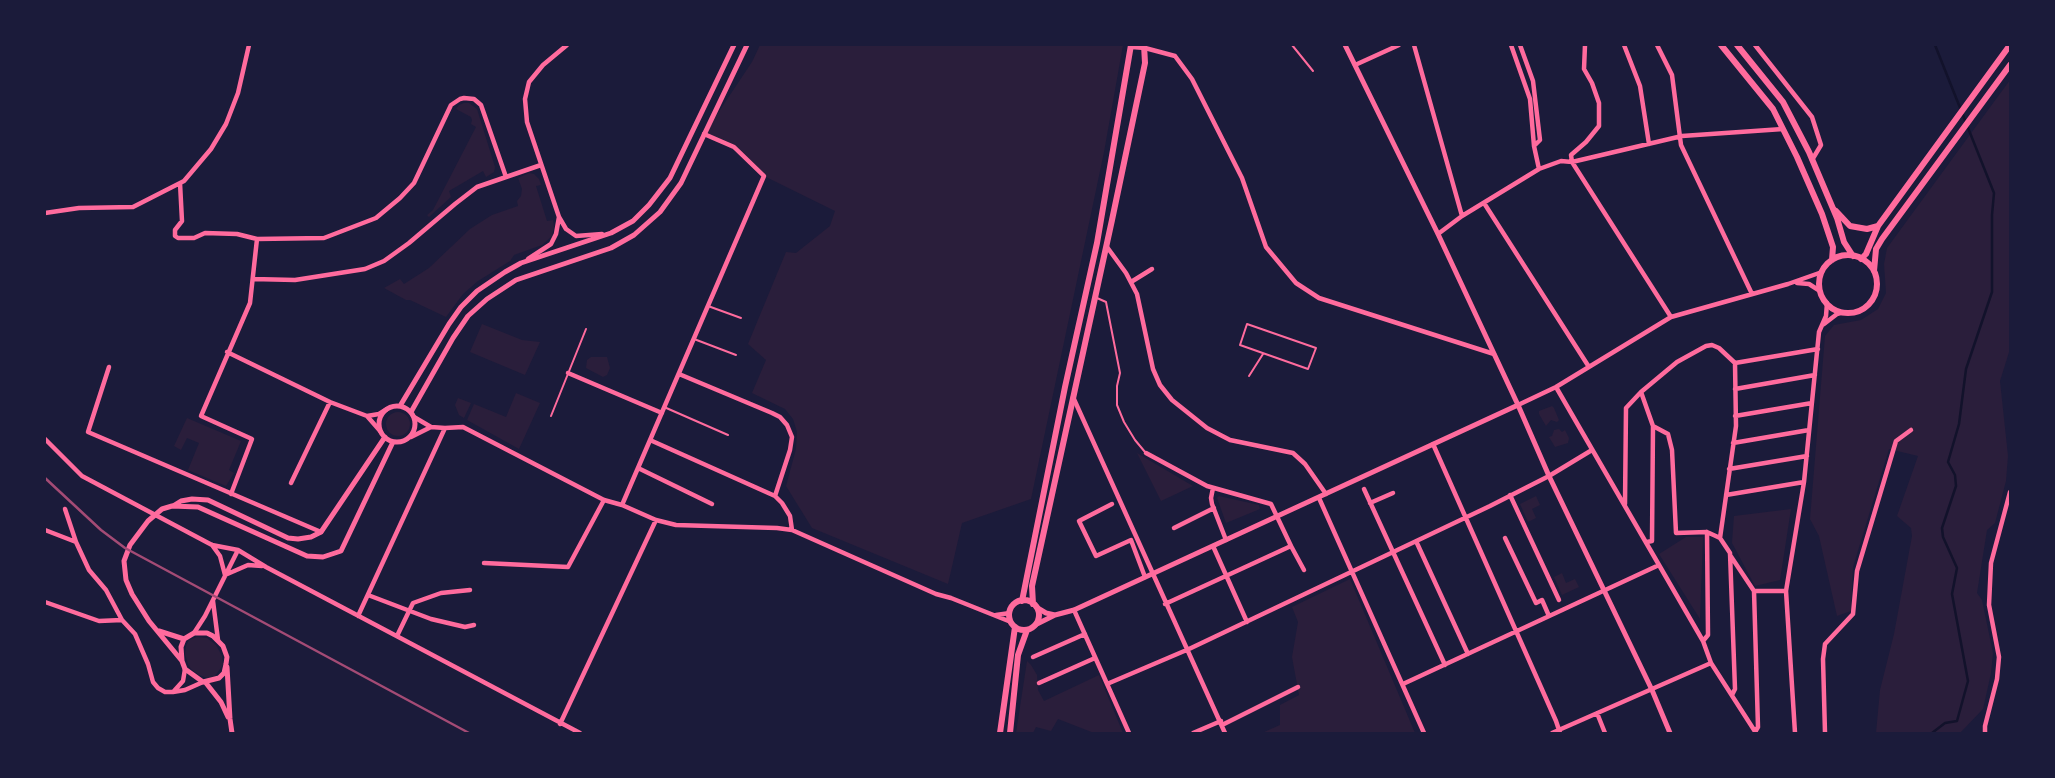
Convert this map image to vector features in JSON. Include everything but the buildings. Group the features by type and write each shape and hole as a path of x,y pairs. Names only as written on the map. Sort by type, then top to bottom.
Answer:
{"main road":[{"path":"1721,45 1773,109 1822,214 1833,247 1832,260"},
{"path":"1737,45 1784,102 1812,160 1844,242 1853,256"},
{"path":"1861,259 1866,254 1880,223 2010,45"},
{"path":"1022,601 1065,388 1097,243 1132,46"},
{"path":"1010,733 1018,655 1027,630 1035,625 1039,616 1032,586 1072,396 1107,247 1145,63 1144,46"},
{"path":"1874,271 1861,259 1853,256 1842,256 1832,260 1822,272 1820,291 1827,303 1843,312 1857,312 1873,299 1877,285 1874,271 1876,249 2010,65"},
{"path":"1830,202 1850,226 1867,229 1880,223"},
{"path":"1000,733 1013,624 1010,613 1013,606 1022,601 1035,605"},
{"path":"1013,624 1027,630"}],"street":[{"path":"45,213 79,208 133,207 180,183 211,149 226,124 238,93 249,45"},
{"path":"567,45 543,64 529,82 525,99 527,122 559,217 566,229 576,236 611,233"},
{"path":"521,264 611,233 638,216 650,205 670,178 734,45"},
{"path":"411,437 416,427 413,414 453,338 474,310 516,280 610,248 634,235 660,212 681,183 747,45"},
{"path":"1345,45 1438,234 1549,476 1652,690 1670,733"},
{"path":"1355,65 1399,45"},
{"path":"1414,45 1462,216"},
{"path":"1511,45 1530,99 1534,146 1539,169"},
{"path":"1520,45 1533,81 1540,140 1534,146"},
{"path":"1585,45 1584,69 1599,103 1599,126 1586,142 1571,155 1572,162 1671,316"},
{"path":"1624,45 1640,86 1648,144"},
{"path":"1657,45 1672,75 1682,145 1752,294"},
{"path":"1755,45 1812,117 1822,145 1812,160"},
{"path":"1132,46 1144,46 1175,56 1192,79 1242,178 1266,247 1296,283 1319,298 1494,354"},
{"path":"180,183 182,221 175,230 175,236 178,238 194,238 205,233 237,234 257,239 324,238 358,226 389,210 414,183 451,105 460,99 474,99 481,105 506,177"},
{"path":"1438,234 1462,216 1539,169 1561,161 1572,162 1682,136 1783,129"},
{"path":"622,505 764,176 734,147 704,134"},
{"path":"253,279 295,280 365,269 384,261 409,243 477,187 541,165"},
{"path":"1484,203 1589,366"},
{"path":"400,406 461,307 492,280 551,244 556,234 559,217"},
{"path":"231,494 252,439 201,416 227,352 250,303 257,239"},
{"path":"1107,247 1137,294 1154,369 1160,385 1172,400 1207,428 1230,440 1293,453 1305,464 1326,494"},
{"path":"1131,282 1152,269"},
{"path":"1035,625 1055,615 1074,610 1556,387 1671,316 1790,284 1822,272"},
{"path":"1790,284 1809,284 1820,291"},
{"path":"1795,733 1786,591 1804,482 1821,326 1826,316 1827,303"},
{"path":"1821,326 1843,312"},
{"path":"1625,506 1626,408 1641,392 1677,362 1706,346 1718,348 1735,363 1736,416 1720,538"},
{"path":"1735,363 1818,349"},
{"path":"227,352 330,402 367,416 385,438 393,442 402,442 431,427 463,426 604,500 622,505 656,520 676,525 792,530 936,594 995,615 1013,624"},
{"path":"109,367 88,432 321,532"},
{"path":"568,373 662,413"},
{"path":"678,374 772,413 780,417 787,425 792,437 790,450 775,496"},
{"path":"1735,389 1815,375"},
{"path":"1556,387 1703,641 1711,663 1756,732"},
{"path":"1641,392 1652,426 1652,540 1647,542"},
{"path":"1072,396 1153,573 1165,604 1189,649 1226,733"},
{"path":"291,482 330,402"},
{"path":"1736,416 1812,403"},
{"path":"367,416 379,414 387,409 400,406 431,427"},
{"path":"381,432 381,417 387,409"},
{"path":"1652,426 1668,434 1672,450 1676,533 1707,532 1720,538 1754,592 1758,727 1756,732"},
{"path":"358,616 445,428"},
{"path":"1733,443 1810,430"},
{"path":"1825,733 1823,659 1825,644 1853,614 1858,563 1896,441 1911,430"},
{"path":"45,438 82,476 140,508 212,545 238,550 266,567 580,733"},
{"path":"182,661 149,621 132,594 126,580 124,561 130,545 148,521 162,509 192,498 208,500 288,538 298,539 321,532 385,438"},
{"path":"650,440 775,496 790,516 792,530"},
{"path":"172,506 198,507 307,556 324,557 341,551 393,442"},
{"path":"1433,444 1560,731"},
{"path":"1107,684 1189,649 1352,572 1549,476 1592,450"},
{"path":"1146,453 1207,486 1271,504 1304,570"},
{"path":"1729,470 1807,456"},
{"path":"638,468 712,504"},
{"path":"1726,495 1804,482"},
{"path":"1214,488 1211,498 1226,540"},
{"path":"1364,489 1445,665"},
{"path":"1985,733 1999,658 1989,605 1991,563 2010,492"},
{"path":"1370,503 1393,494"},
{"path":"1510,495 1559,600"},
{"path":"1319,498 1424,733"},
{"path":"484,563 568,568 604,500"},
{"path":"1112,504 1078,521 1096,556 1131,540 1145,577"},
{"path":"1174,528 1214,508"},
{"path":"65,509 76,542 89,570 106,590 122,620 135,634 148,664 153,682 158,688 165,692 185,690 219,678 224,673 226,664"},
{"path":"560,724 656,520"},
{"path":"45,530 76,542"},
{"path":"1703,641 1708,635 1707,532"},
{"path":"1505,538 1536,603 1542,600 1549,616"},
{"path":"1416,541 1468,654"},
{"path":"212,545 220,556 225,574"},
{"path":"1213,546 1247,622"},
{"path":"1165,604 1291,546"},
{"path":"173,692 183,681 185,669 180,653 184,639 194,633 238,550"},
{"path":"1730,554 1735,689 1732,695"},
{"path":"225,574 248,565 266,567"},
{"path":"1403,684 1660,565"},
{"path":"397,636 413,603 440,593 470,590"},
{"path":"1754,592 1786,591"},
{"path":"368,595 431,619 465,627 474,625"},
{"path":"213,600 218,640"},
{"path":"45,602 98,621 122,620"},
{"path":"1035,605 1046,613 1055,615"},
{"path":"1074,610 1129,733"},
{"path":"995,615 1010,613"},
{"path":"158,631 184,639"},
{"path":"194,633 207,633 218,640 225,651 232,733"},
{"path":"1033,658 1085,634"},
{"path":"1039,683 1095,658"},
{"path":"1552,733 1711,663"},
{"path":"185,669 204,682 221,702 230,719"},
{"path":"1193,733 1222,723 1298,687"},
{"path":"1597,714 1605,733"}],"lane":[{"path":"1292,45 1313,71"},
{"path":"1095,297 1106,302 1120,374 1117,386 1117,405 1124,422 1146,453"},
{"path":"708,306 740,318"},
{"path":"1247,324 1316,348 1308,369 1262,354 1240,346 1247,324"},
{"path":"550,416 586,329"},
{"path":"694,339 736,355"},
{"path":"1249,376 1262,354"},
{"path":"664,406 728,435"}],"shaded area":[{"path":"760,45 1123,45 1104,152 1031,499 962,523 948,584 812,528 786,486 796,449 797,432 793,419 785,409 752,393 766,360 748,344 786,252 796,253 830,226 835,211 764,176 743,155 704,134 752,62"},
{"path":"2010,80 2010,349 2000,381 2008,456 2006,481 1995,523 1987,530 1977,593 1982,600 1993,653 1991,673 1983,709 1960,733 1876,733 1880,690 1894,634 1912,536 1911,528 1897,516 1918,456 1889,449 1853,567 1851,611 1837,616 1819,536 1810,519 1825,336 1834,325 1861,320 1878,309 1886,293 1884,264 1887,248"},
{"path":"464,103 469,103 477,109 495,167 494,172 486,177 483,171 449,191 451,197 429,217 427,215 433,210 476,127 471,124 471,117 456,109"},
{"path":"529,173 534,174 539,179 541,185 536,186 547,221 553,220 552,236 542,245 514,255 510,261 478,281 463,294 446,317 410,300 406,300 384,288 400,279 404,284 429,268 470,229 492,215 518,206 517,201 521,196 522,189 518,178"},
{"path":"482,324 522,340 540,342 525,375 470,352"},
{"path":"591,357 607,357 610,368 607,375 603,377 586,368 587,360"},
{"path":"516,393 540,403 519,449 467,420 474,404 506,417"},
{"path":"458,398 471,403 464,418 459,415 455,405"},
{"path":"1552,406 1559,420 1557,422 1551,420 1546,426 1539,411"},
{"path":"398,412 406,416 410,424 406,432 398,436 390,432 386,424 390,416"},
{"path":"187,418 241,441 229,470 234,473 226,486 188,470 199,443 187,438 181,450 174,446"},
{"path":"1559,429 1562,432 1565,430 1569,438 1568,443 1555,447 1549,437 1552,436 1554,430"},
{"path":"1137,453 1193,486 1161,501"},
{"path":"1219,496 1259,505 1260,509 1226,523 1217,498"},
{"path":"1536,496 1540,505 1532,509 1536,518 1528,522 1520,504"},
{"path":"1791,509 1780,580 1755,586 1732,543 1734,516"},
{"path":"1686,537 1703,537 1700,619 1659,554"},
{"path":"1562,573 1566,583 1575,579 1579,587 1562,595 1554,577"},
{"path":"1350,579 1415,733 1262,733 1280,725 1280,705 1299,695 1292,657 1298,622 1292,607"},
{"path":"197,637 207,638 216,645 222,656 223,665 215,676 208,678 199,675 188,664 185,654 186,646 189,640"},
{"path":"1027,661 1037,675 1038,690 1044,701 1099,675 1123,733 1094,733 1058,719 1051,731 1036,727 1033,733 1016,733"}],"waterway":[{"path":"1932,733 1945,723 1957,721 1968,681 1952,594 1957,568 1943,537 1942,528 1956,486 1955,475 1948,462 1959,424 1966,369 1992,292 1992,215 1994,193 1935,45"}],"railway":[{"path":"45,478 101,530 125,548 469,733"}]}
